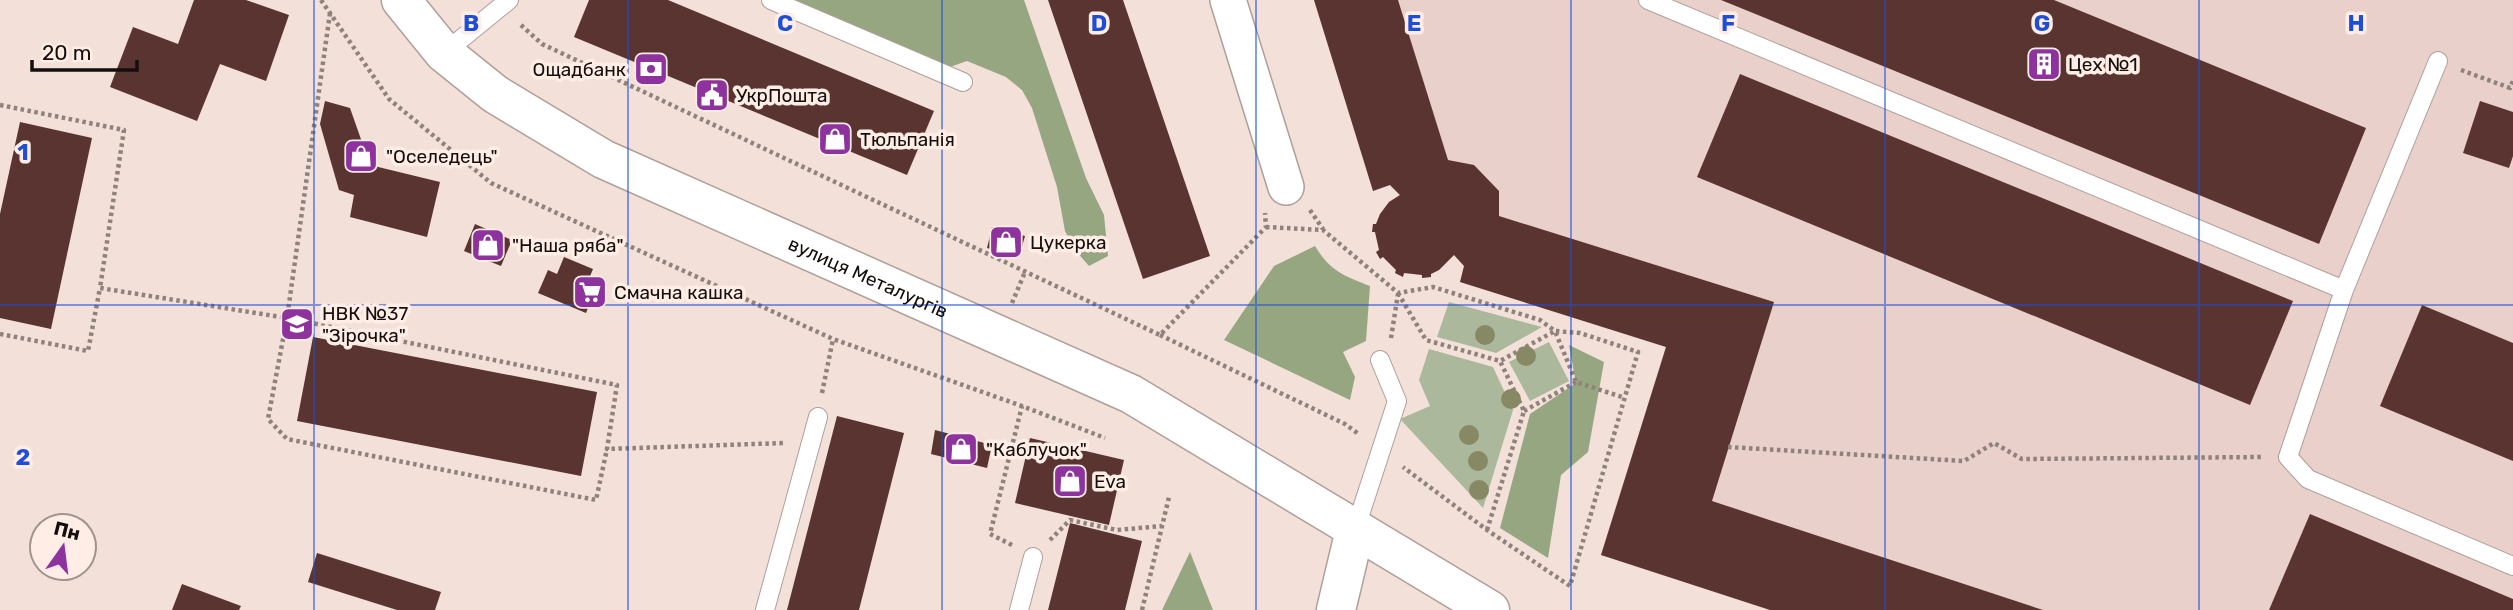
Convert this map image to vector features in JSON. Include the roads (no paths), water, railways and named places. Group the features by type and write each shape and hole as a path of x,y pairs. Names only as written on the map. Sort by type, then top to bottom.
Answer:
{"main road":[{"name":"вулиця Металургів","path":"401,0 444,53 495,94 603,159 1131,394 1490,610"},
{"path":"1336,610 1355,530"}],"street":[{"path":"1228,0 1282,176"}],"lane":[{"path":"771,0 963,82"},
{"path":"1648,0 2344,290"},
{"path":"444,53 505,3"},
{"path":"2438,61 2344,290 2288,457 2308,479 2513,566"},
{"path":"1355,530 1396,401 1382,366"},
{"path":"765,610 818,418"},
{"path":"1018,610 1033,557"}],"place":[{"name":"Цех №1","path":"2044,64"},
{"name":"Ощадбанк","path":"651,69"},
{"name":"УкрПошта","path":"712,95"},
{"name":"Тюльпанія","path":"835,139"},
{"name":"\"Оселедець\"","path":"361,156"},
{"name":"Цукерка","path":"1006,242"},
{"name":"\"Наша ряба\"","path":"488,245"},
{"name":"Смачна кашка","path":"590,292"},
{"name":"НВК №37 \"Зірочка\"","path":"297,324"},
{"name":"\"Каблучок\"","path":"961,449"},
{"name":"Eva","path":"1070,481"}]}
